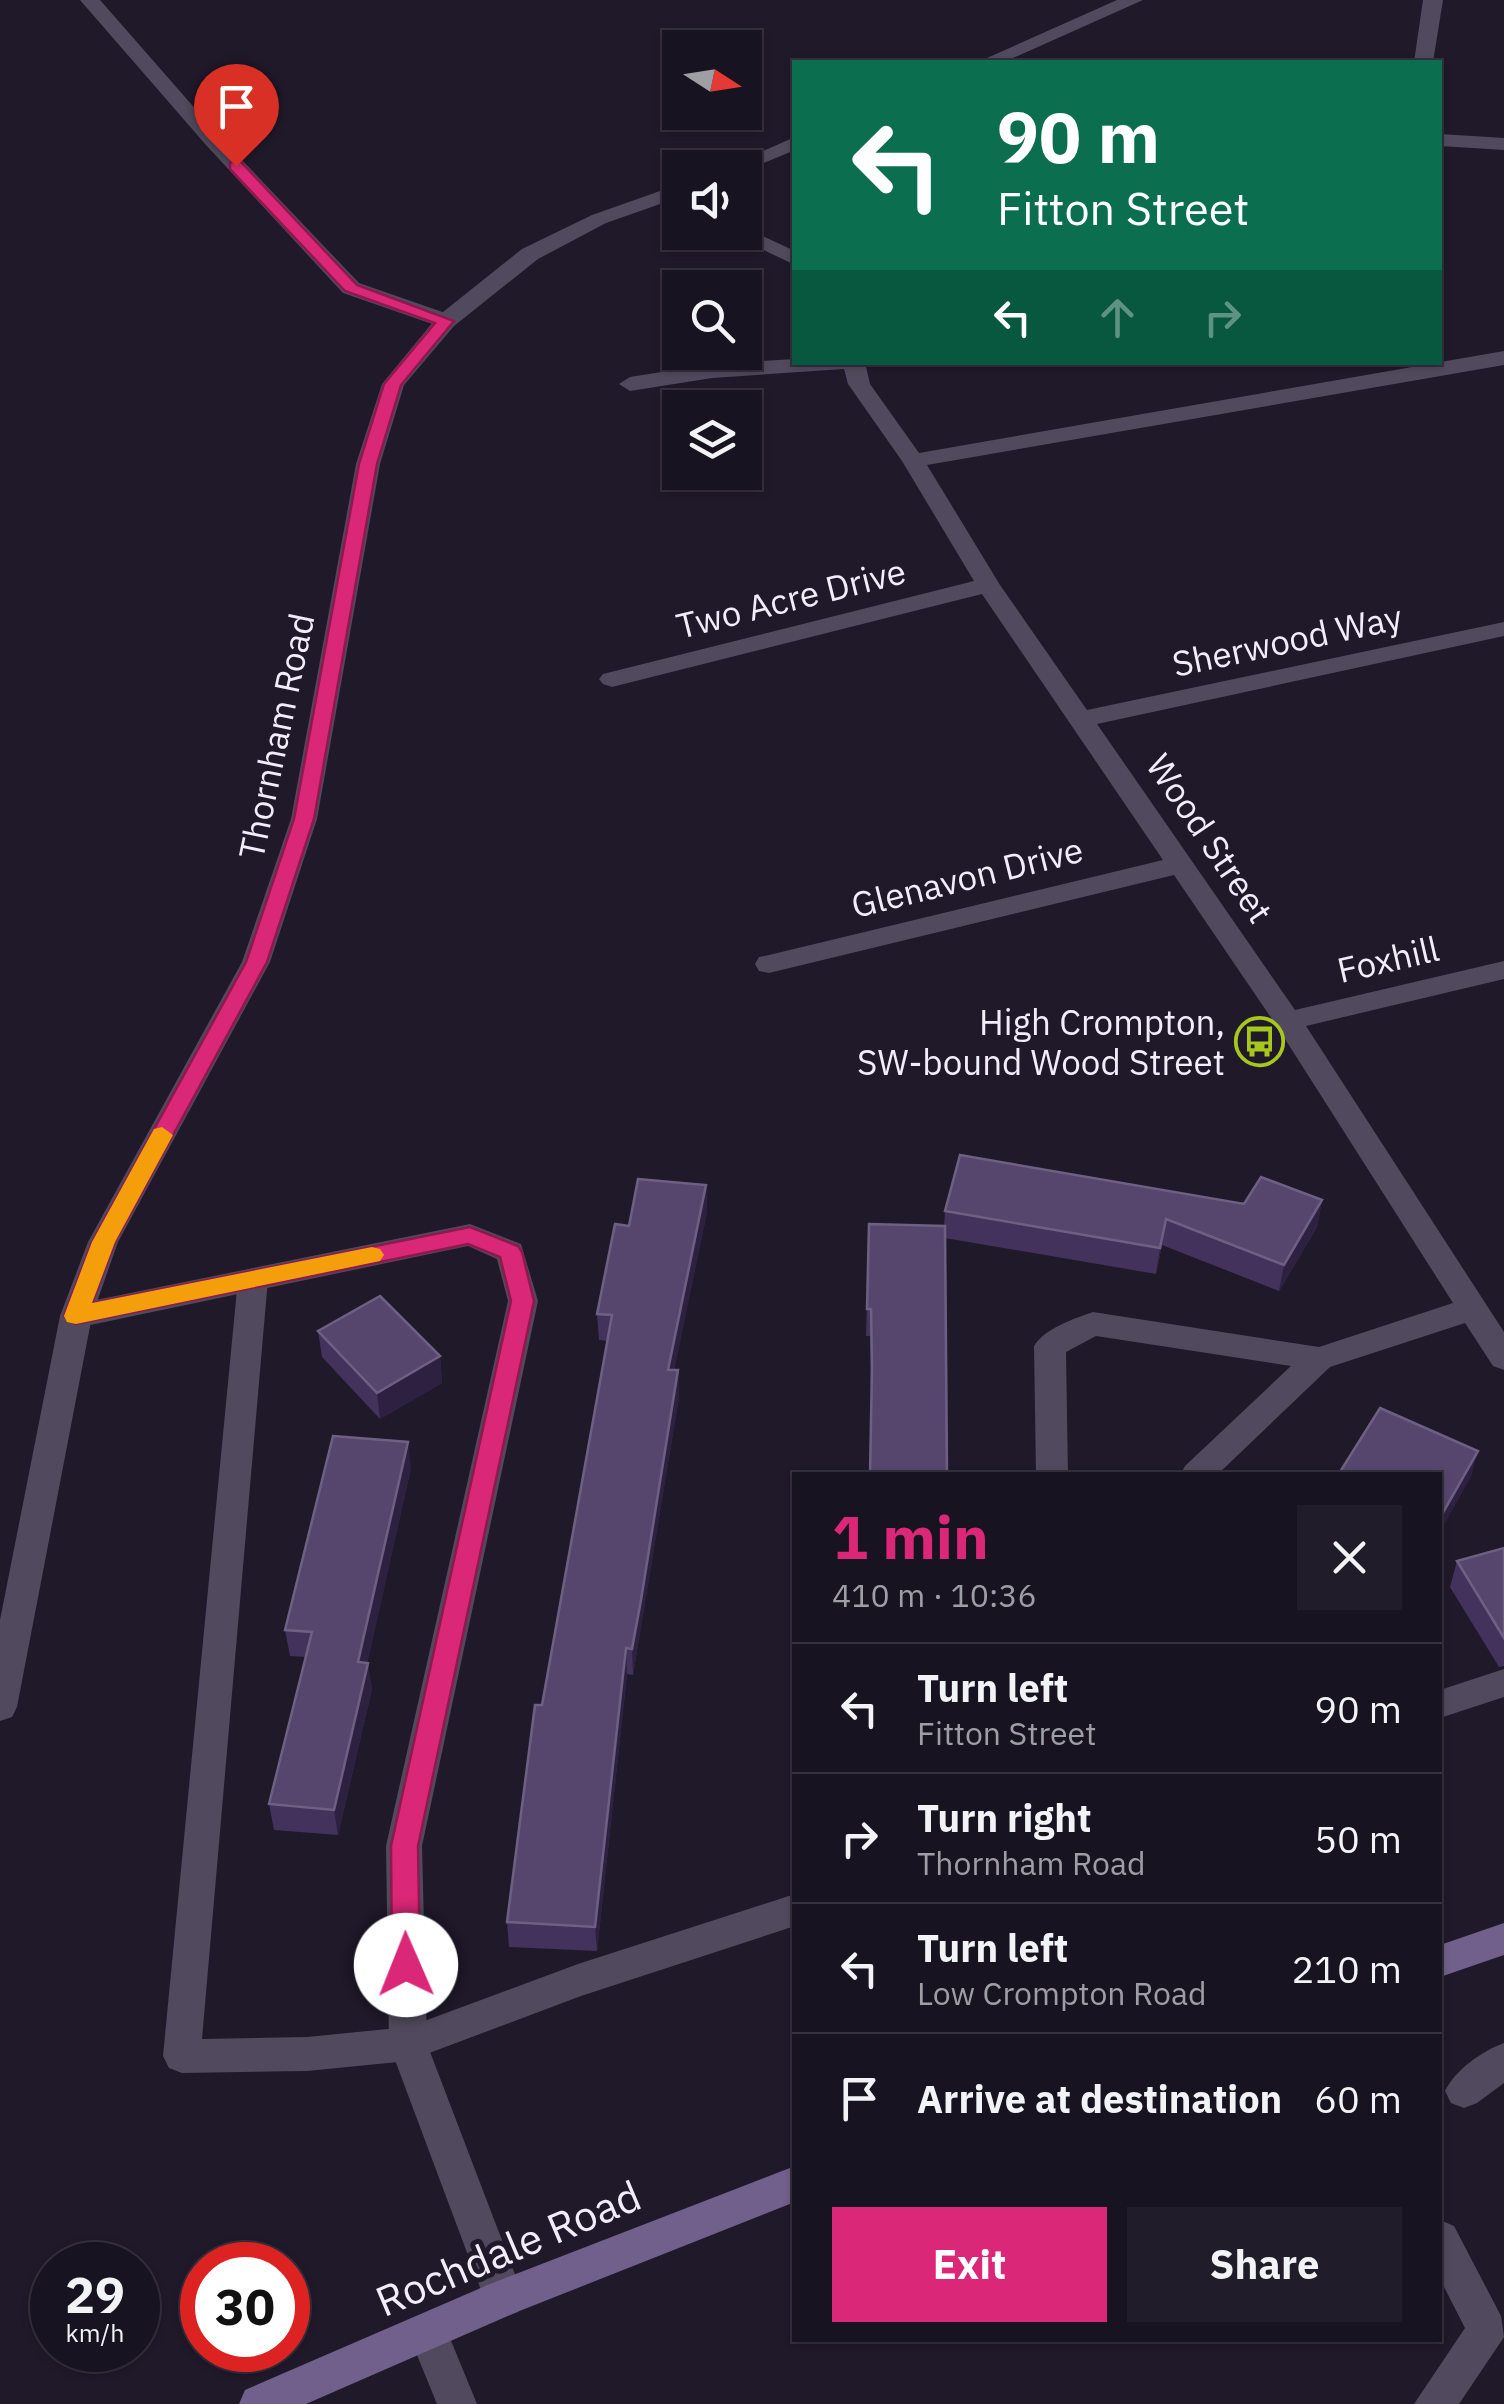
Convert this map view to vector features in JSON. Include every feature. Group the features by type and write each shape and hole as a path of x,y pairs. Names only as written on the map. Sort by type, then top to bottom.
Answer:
{"main road":[{"path":"1442,1960 1504,1940"},
{"name":"Rochdale Road","path":"259,2404 504,2298 792,2185"}],"street":[{"path":"90,0 212,141 351,288 446,321"},
{"path":"993,60 1133,0"},
{"path":"1423,60 1433,0"},
{"path":"1442,140 1504,144"},
{"path":"762,157 792,144"},
{"name":"Thornham Road","path":"0,1707 5,1650 76,1316 104,1242 256,962 304,819 368,464 392,384 446,321 530,254 599,219 662,201"},
{"path":"762,244 792,259"},
{"path":"913,461 1504,358"},
{"path":"630,384 712,371 806,365"},
{"name":"Wood Street","path":"854,365 859,384 913,461 988,585 1288,1020 1504,1358"},
{"name":"Two Acre Drive","path":"612,679 988,585"},
{"name":"Sherwood Way","path":"1084,720 1504,629"},
{"name":"Glenavon Drive","path":"769,964 1183,864"},
{"name":"Foxhill","path":"1288,1020 1504,970"},
{"path":"76,1316 470,1235 510,1252 522,1301 404,1846 408,2044 504,2298"},
{"path":"253,1280 182,2056 307,2054 408,2044 578,1980 792,1911"},
{"path":"1199,1472 1319,1359 1472,1309"},
{"path":"1052,1472 1050,1346 1093,1324 1319,1359"},
{"path":"1442,1703 1504,1683"},
{"path":"1464,2091 1504,2060"},
{"path":"1434,2404 1487,2330 1442,2243"},
{"path":"428,2333 457,2404"}],"building":[{"path":"960,1155 1244,1204 1261,1177 1322,1200 1284,1265 1166,1219 1160,1248 945,1211"},
{"path":"638,1179 706,1185 668,1370 678,1370 641,1600 632,1649 626,1648 595,1927 507,1922 535,1705 542,1705 612,1315 597,1314 615,1224 629,1226"},
{"path":"869,1224 945,1226 947,1472 870,1472 871,1309 867,1309"},
{"path":"380,1296 440,1356 377,1393 318,1331"},
{"path":"1380,1408 1478,1451 1442,1514 1442,1472 1340,1472"},
{"path":"333,1436 408,1442 358,1662 368,1663 334,1810 269,1804 312,1632 285,1630"},
{"path":"1504,1548 1504,1638 1457,1561"}],"slow traffic":[{"path":"162,1135 104,1242 76,1316 372,1255"}],"place":[{"name":"High Crompton, SW-bound Wood Street","path":"1260,1042"}],"route":[{"path":"236,166 351,288 446,321 392,384 368,464 304,819 256,962 104,1242 76,1316 470,1235 510,1252 522,1301 404,1846 406,1965"}]}
